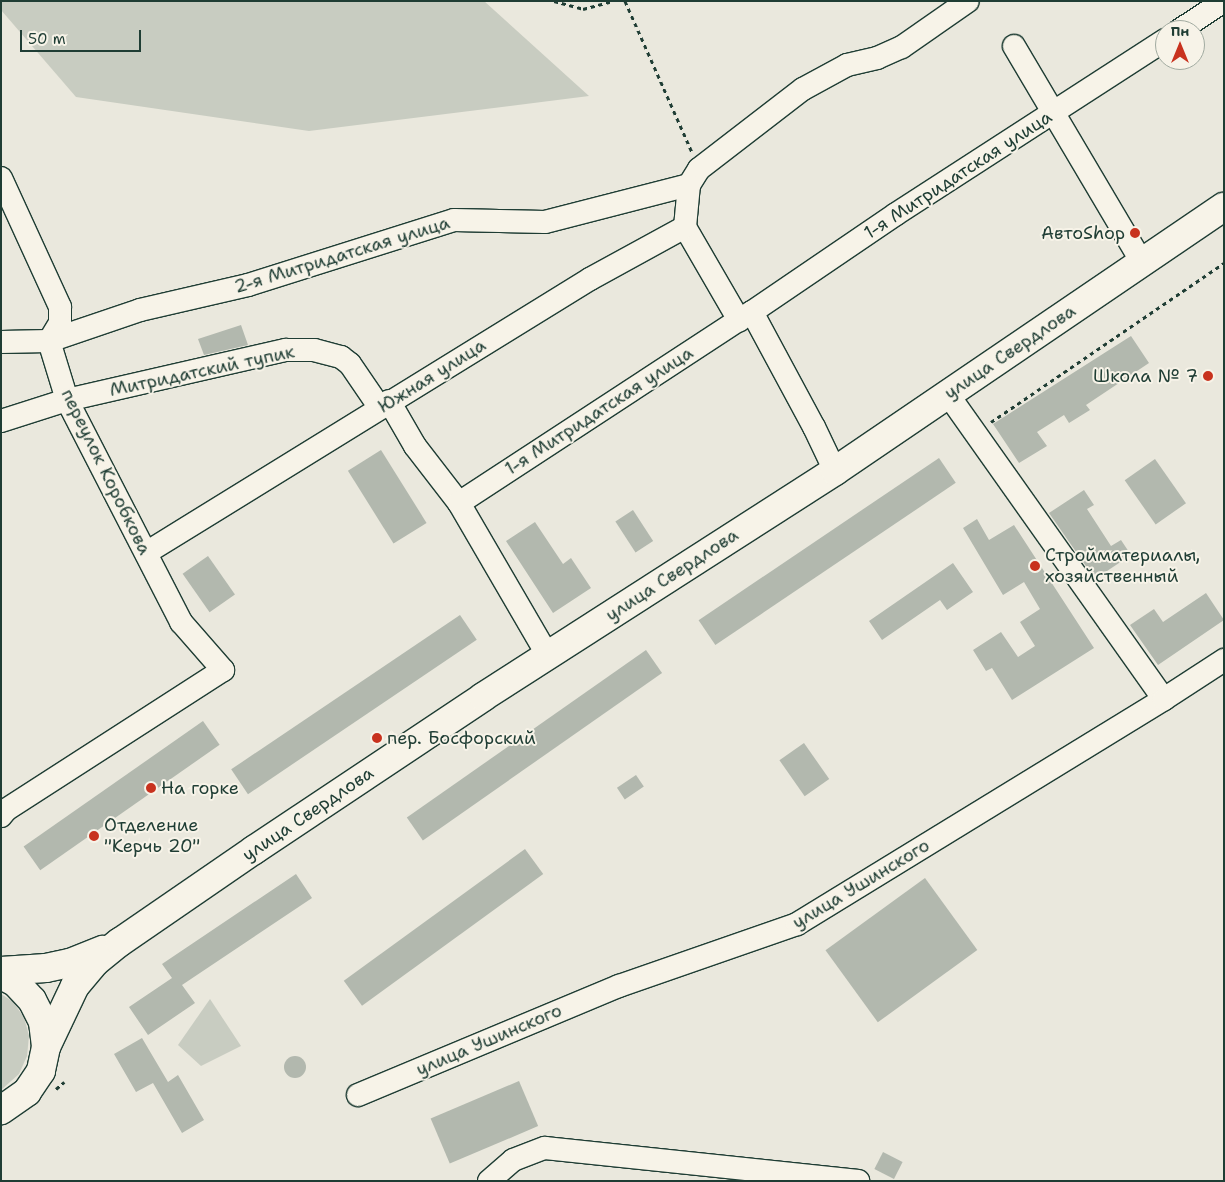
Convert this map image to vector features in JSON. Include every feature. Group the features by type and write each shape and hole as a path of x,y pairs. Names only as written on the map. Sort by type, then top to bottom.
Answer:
{"main road":[{"name":"улица Свердлова","path":"120,942 262,844 548,656 835,471 947,393 1143,264 1224,207"},
{"path":"1,971 46,968 70,963 120,942"},
{"path":"2,1110 27,1092 41,1071 46,1047 74,986 95,962 120,942"},
{"path":"1,975 15,982 32,1000 43,1022 46,1047"}],"street":[{"name":"2-я Митридатская улица","path":"1,342 50,341 140,310 248,285 454,220 545,222 694,177 802,89 846,65 878,58 902,47 968,1"},
{"path":"1195,20 1224,1"},
{"path":"1014,46 1143,264"},
{"name":"1-я Митридатская улица","path":"459,503 746,316 896,214 1155,47"},
{"path":"694,177 685,227 746,316 814,427 835,471"},
{"path":"1,178 60,306 60,324 50,341"},
{"name":"Южная улица","path":"146,553 590,279 685,227"},
{"name":"переулок Коробкова","path":"1,816 6,810 222,670 181,622 67,400 50,341"},
{"name":"Митридатский тупик","path":"1,421 67,400 286,350 314,350 340,357 350,364 385,404 459,503 548,656"},
{"path":"947,393 974,434 1164,699"},
{"name":"улица Ушинского","path":"358,1094 619,986 797,924 1164,699 1224,660"},
{"path":"489,1181 513,1160 545,1148 858,1181"}],"path":[{"path":"554,1 583,9 612,1"},
{"path":"625,1 694,177"},
{"path":"974,434 1224,263"}],"shaded area":[{"path":"1,1 484,1 589,96 309,131 76,97 1,10"},
{"path":"1,994 12,1001 24,1017 29,1036 27,1056 19,1074 1,1090"},
{"path":"210,999 241,1046 201,1066 178,1045"}],"building":[{"path":"241,325 248,345 204,355 198,339"},
{"path":"1131,336 1149,363 1086,405 1090,410 1069,423 1064,415 1037,432 1047,446 1019,463 993,424"},
{"path":"381,450 427,523 393,544 348,471"},
{"path":"939,458 956,483 715,645 699,620"},
{"path":"1155,459 1186,503 1156,524 1125,480"},
{"path":"1084,490 1094,505 1087,509 1111,546 1121,540 1131,555 1095,579 1049,513"},
{"path":"633,510 653,541 636,552 615,521"},
{"path":"977,519 989,540 1014,525 1094,648 1012,700 992,668 986,671 973,650 1001,632 1018,657 1035,646 1020,622 1040,609 1024,582 1003,595 963,528"},
{"path":"535,522 563,564 571,558 591,588 553,613 506,541"},
{"path":"208,556 235,595 210,612 183,574"},
{"path":"953,563 973,592 947,610 940,600 882,640 869,621"},
{"path":"1206,593 1224,620 1158,665 1130,625 1154,609 1163,622"},
{"path":"460,615 477,640 248,794 231,769"},
{"path":"646,650 662,673 423,840 407,817"},
{"path":"203,721 220,745 40,870 24,847"},
{"path":"804,743 829,779 805,796 779,760"},
{"path":"636,775 644,787 625,799 617,788"},
{"path":"525,849 543,874 362,1006 344,981"},
{"path":"296,874 312,898 182,985 195,1003 148,1035 129,1007 172,978 162,964"},
{"path":"925,878 977,950 878,1022 825,950"},
{"path":"142,1038 168,1082 178,1075 204,1120 182,1133 153,1083 136,1092 114,1054"},
{"path":"295,1056 303,1059 306,1067 303,1075 295,1078 287,1075 284,1067 287,1059"},
{"path":"519,1081 538,1126 450,1164 431,1119"},
{"path":"883,1152 903,1162 894,1179 874,1169"}],"place":[{"name":"АвтоShop","path":"1135,233"},
{"name":"Школа № 7","path":"1208,376"},
{"name":"Стройматериалы, хозяйственный","path":"1035,566"},
{"name":"пер. Босфорский","path":"377,738"},
{"name":"На горке","path":"151,788"},
{"name":"Отделение \"Керчь 20\"","path":"94,836"}]}
